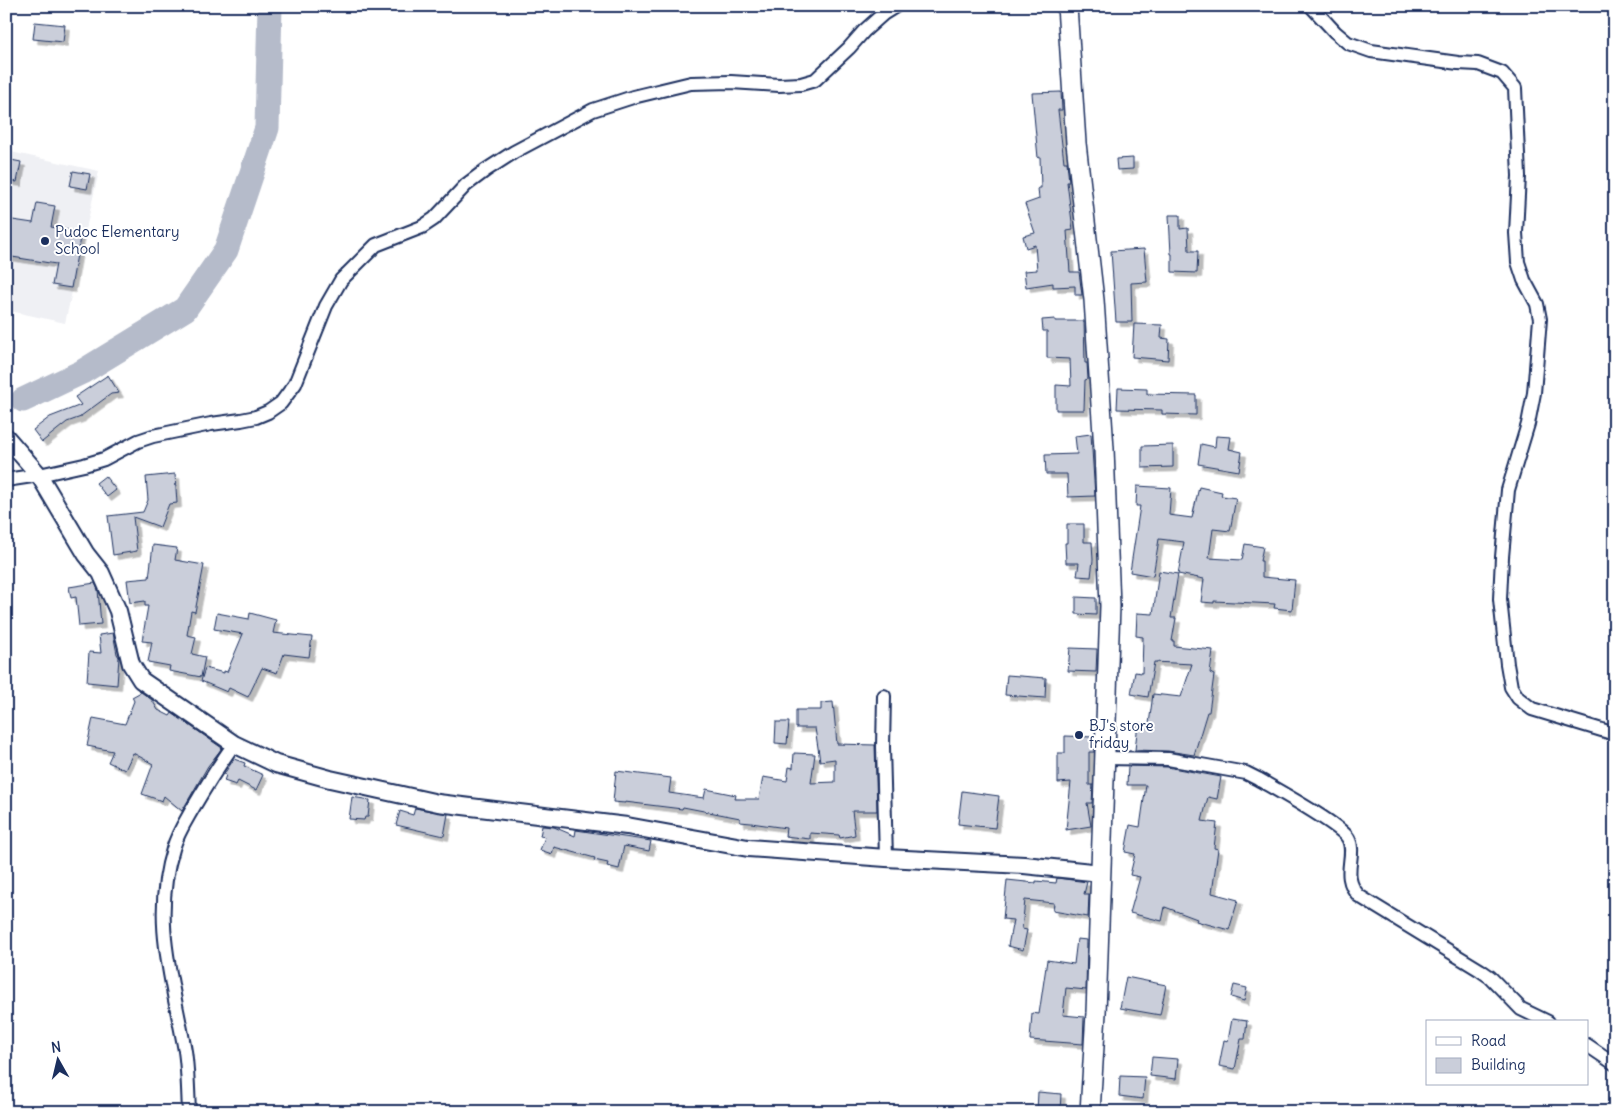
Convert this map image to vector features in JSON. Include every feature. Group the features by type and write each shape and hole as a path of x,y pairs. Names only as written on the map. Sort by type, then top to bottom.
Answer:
{"main road":[{"path":"1066,6 1076,143 1094,300 1104,449 1110,606 1101,873 1090,1112"}],"street":[{"path":"6,480 39,475 104,459 138,441 153,436 256,417 281,403 295,384 326,306 341,280 376,245 422,227 434,220 466,185 514,152 593,110 671,87 691,83 731,82 779,85 801,84 815,80 864,31 883,14 896,6"},
{"path":"1311,6 1334,32 1348,43 1371,51 1478,64 1502,73 1515,88 1519,176 1516,234 1518,262 1524,280 1538,304 1540,319 1534,393 1528,424 1508,490 1500,599 1507,664 1511,687 1518,698 1532,709 1615,734"},
{"path":"6,437 39,475 86,554 101,573 118,611 131,664 141,680 234,744 276,764 330,779 438,803 627,826 748,848 1024,865 1101,873"},
{"path":"884,696 883,747 886,858"},
{"path":"189,1112 185,1053 172,994 165,938 163,913 166,879 173,848 181,828 212,775 234,744"},
{"path":"1105,758 1168,759 1246,773 1265,782 1332,824 1348,837 1350,845 1350,881 1353,890 1359,896 1468,962 1490,977 1521,1009 1544,1020"},
{"path":"1588,1046 1615,1064"}],"shaded area":[{"name":"Pudoc Elementary School","path":"6,151 99,171 65,323 6,310"}],"building":[{"path":"35,22 65,25 63,42 33,39"},
{"path":"1061,92 1062,110 1058,110 1064,162 1067,162 1069,182 1067,182 1073,230 1067,231 1070,272 1079,272 1082,295 1075,295 1075,286 1053,287 1053,283 1026,287 1024,271 1037,270 1035,245 1026,248 1023,236 1035,233 1025,204 1039,199 1038,188 1041,188 1040,157 1038,158 1032,93"},
{"path":"1133,158 1133,169 1117,170 1116,159"},
{"path":"6,159 21,162 17,182 6,180"},
{"path":"73,171 90,174 87,189 70,186"},
{"path":"37,203 55,206 51,227 81,232 71,288 52,285 56,264 6,256 6,219 33,223"},
{"path":"1169,215 1180,215 1180,229 1188,228 1189,251 1198,251 1197,273 1172,272"},
{"path":"1144,249 1147,282 1131,283 1132,322 1116,322 1111,251"},
{"path":"1055,319 1055,321 1084,321 1085,363 1087,363 1088,379 1085,380 1084,410 1056,410 1056,385 1071,386 1070,359 1047,358 1047,331 1043,331 1042,320"},
{"path":"1134,324 1162,325 1161,338 1169,339 1168,360 1132,357"},
{"path":"108,375 119,393 111,394 81,417 67,422 42,442 33,430 50,417 81,405 75,397"},
{"path":"1118,388 1147,389 1147,394 1196,395 1196,415 1162,414 1162,410 1117,409"},
{"path":"1091,434 1095,496 1068,497 1067,474 1046,474 1045,455 1077,454 1075,436"},
{"path":"1216,436 1231,437 1229,449 1242,452 1239,471 1198,464 1201,444 1215,447"},
{"path":"1173,445 1173,467 1142,468 1142,446"},
{"path":"175,474 177,503 169,504 160,527 133,517 137,551 113,555 108,516 143,512 148,500 146,477"},
{"path":"105,476 116,490 107,497 96,483"},
{"path":"1137,486 1171,488 1169,515 1192,518 1199,487 1222,492 1221,496 1236,498 1230,531 1213,529 1209,558 1242,560 1245,544 1263,547 1260,561 1262,561 1262,577 1295,580 1292,610 1274,608 1275,604 1201,602 1204,579 1178,574 1184,542 1159,539 1153,576 1130,572 1140,506 1136,506"},
{"path":"1067,524 1084,524 1084,542 1092,542 1093,560 1091,577 1077,576 1079,563 1066,563 1065,543 1067,543"},
{"path":"153,545 177,548 175,560 204,565 195,612 191,611 187,635 196,637 192,654 205,657 201,677 169,671 170,666 148,662 152,642 142,641 148,606 145,606 145,601 130,603 127,580 149,578"},
{"path":"1159,571 1178,574 1171,618 1176,618 1172,641 1174,641 1174,646 1213,650 1210,673 1214,675 1209,712 1207,712 1194,755 1168,751 1135,750 1138,723 1149,724 1153,694 1181,697 1192,664 1154,662 1148,697 1131,694 1135,672 1142,673 1143,637 1136,636 1137,613 1153,614"},
{"path":"95,583 98,590 101,624 79,626 76,597 71,598 69,587"},
{"path":"1076,597 1096,598 1096,615 1076,614"},
{"path":"217,613 249,619 250,613 276,620 273,633 312,637 309,657 284,654 277,673 262,668 248,697 229,688 227,692 201,681 205,668 224,673 224,671 227,672 243,634 214,629"},
{"path":"113,633 119,657 117,685 87,682 89,652 101,653 99,635"},
{"path":"1070,648 1097,649 1096,672 1068,671"},
{"path":"1007,675 1046,678 1045,698 1005,695"},
{"path":"141,692 152,700 158,710 170,716 172,713 222,748 208,766 182,811 164,796 162,801 142,794 153,764 133,753 125,770 108,762 113,751 87,746 93,718 125,724 134,701 132,697"},
{"path":"833,702 837,744 875,745 877,811 852,811 855,835 840,838 839,835 810,833 810,839 785,836 786,828 740,822 740,818 683,807 682,809 613,802 616,771 671,778 669,793 704,798 706,789 736,795 735,799 759,799 763,777 787,781 789,767 793,768 794,753 815,754 811,783 835,782 835,759 820,761 815,728 796,728 796,710 821,710 821,703"},
{"path":"776,722 789,722 787,744 775,743"},
{"path":"1065,736 1094,737 1094,752 1089,752 1089,785 1093,785 1092,803 1087,803 1091,826 1066,830 1071,782 1058,783 1058,753 1065,753"},
{"path":"234,759 245,763 244,766 263,775 256,790 238,781 236,785 224,781 226,775 224,774"},
{"path":"1128,766 1167,767 1221,777 1217,799 1208,797 1202,821 1217,823 1214,848 1218,849 1212,893 1238,900 1229,930 1196,921 1197,919 1165,907 1162,921 1130,913 1140,877 1130,875 1135,854 1125,852 1130,825 1140,827 1146,785 1127,785"},
{"path":"962,791 999,796 995,828 958,824"},
{"path":"352,797 370,800 368,817 365,817 364,820 349,819"},
{"path":"415,808 448,814 444,836 396,825 400,811 413,815"},
{"path":"542,826 554,827 575,836 576,830 651,841 649,851 624,846 619,869 607,866 608,863 594,860 595,858 554,847 552,854 540,850 545,837 540,836"},
{"path":"1057,878 1087,882 1084,894 1089,894 1088,917 1053,911 1054,903 1025,900 1022,929 1027,930 1023,950 1008,946 1013,920 1003,919 1007,880 1056,883"},
{"path":"1077,939 1087,940 1086,990 1066,988 1063,1015 1084,1017 1083,1044 1030,1040 1032,1013 1039,1014 1047,960 1074,964"},
{"path":"1126,977 1166,985 1160,1015 1120,1008"},
{"path":"1234,985 1247,988 1244,1001 1231,997"},
{"path":"1232,1019 1247,1021 1245,1039 1241,1039 1235,1069 1219,1066 1224,1040 1228,1041"},
{"path":"1152,1057 1178,1059 1176,1079 1150,1076"},
{"path":"1120,1076 1145,1077 1143,1099 1119,1096"},
{"path":"1038,1092 1061,1094 1060,1112 1037,1112"}],"waterway":[{"path":"23,400 82,372 185,309 226,250 267,128 270,6"}],"place":[{"name":"Pudoc Elementary School","path":"45,241"},
{"name":"BJ's store friday","path":"1079,735"}]}
